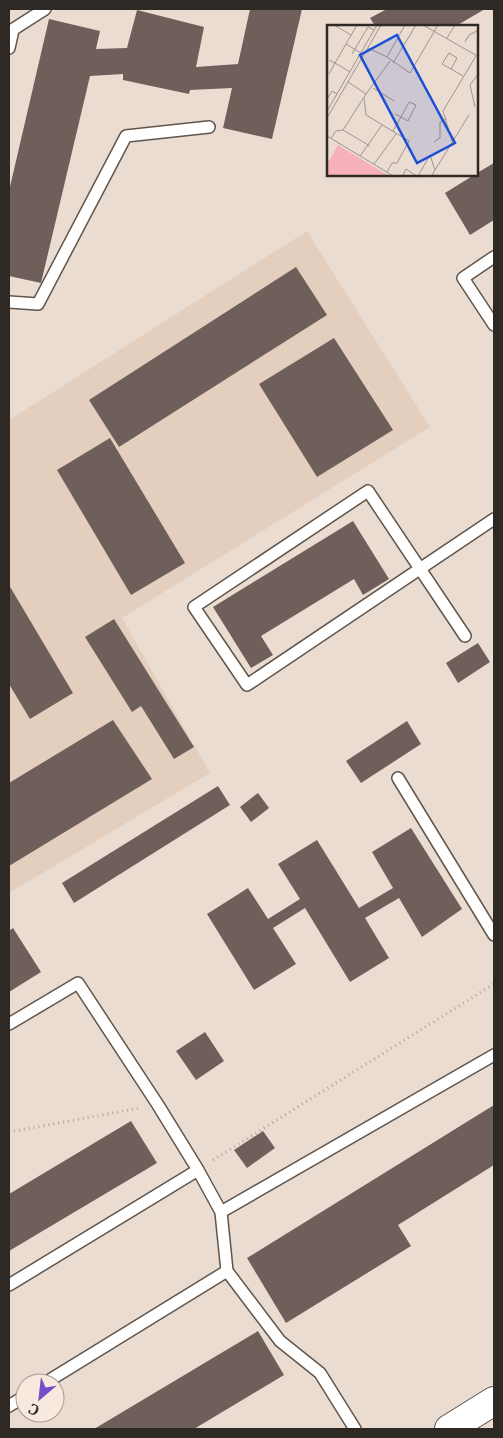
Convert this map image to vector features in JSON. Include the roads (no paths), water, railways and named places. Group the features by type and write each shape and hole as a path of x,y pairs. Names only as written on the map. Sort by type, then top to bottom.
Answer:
{"main road":[{"path":"449,1429 494,1402"}],"lane":[{"path":"9,48 11,31 45,9"},
{"path":"9,302 38,304 126,136 209,127"},
{"path":"494,257 463,278 494,325"},
{"path":"465,636 420,569 368,491 194,607 247,685 420,569 494,519"},
{"path":"398,778 494,935"},
{"path":"9,1024 78,983 158,1105 221,1212 227,1271 280,1341 320,1372 355,1429"},
{"path":"221,1212 494,1055"},
{"path":"9,1285 198,1170"},
{"path":"61,1373 227,1271"}]}
